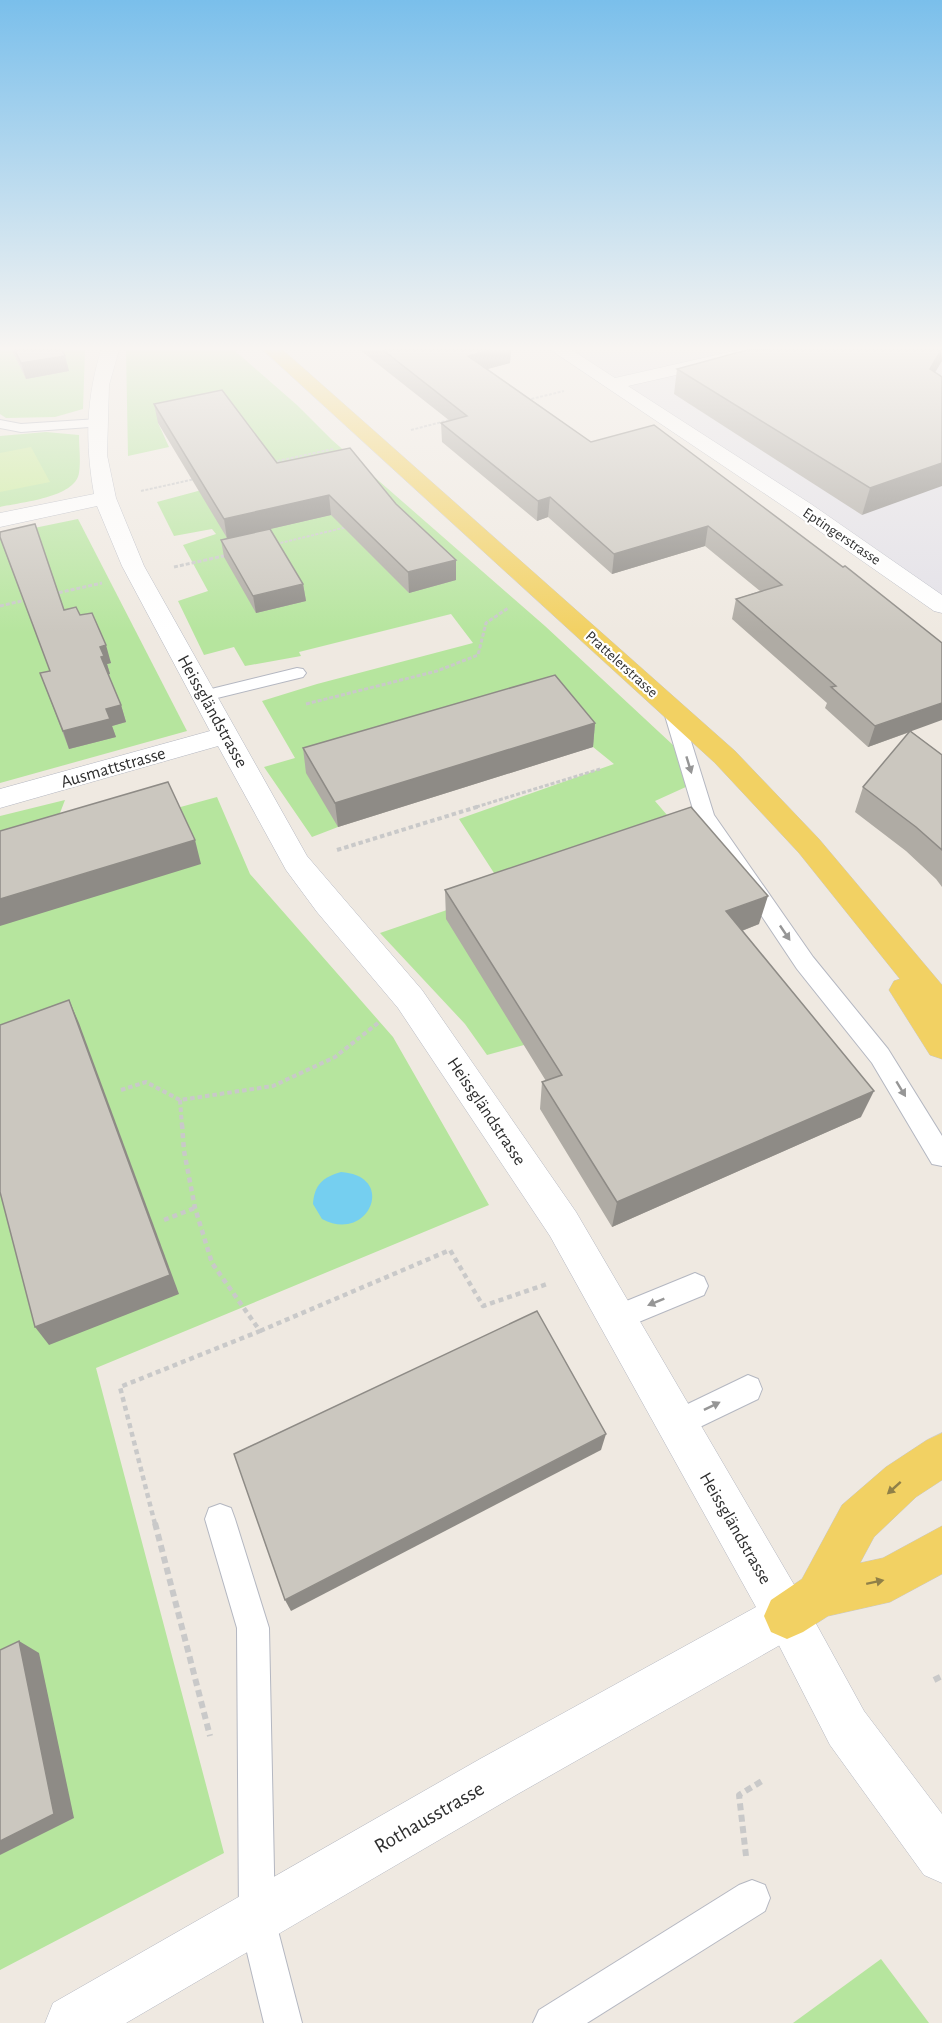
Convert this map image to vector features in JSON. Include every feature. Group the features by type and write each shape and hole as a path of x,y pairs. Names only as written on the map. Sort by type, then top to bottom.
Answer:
{"main road":[{"name":"Prattelerstrasse","path":"378,444 725,757 809,846 942,1008"},
{"path":"809,846 942,980"},
{"path":"809,846 942,1045"},
{"path":"802,1605 858,1521 901,1482 942,1455"},
{"path":"802,1605 890,1579 942,1549"}],"street":[{"name":"Heissgländstrasse","path":"97,444 97,455 105,498 138,576 296,863 328,904 410,999 564,1224 677,1424 802,1605 847,1728 942,1857"},
{"name":"Eptingerstrasse","path":"705,444 938,598"},
{"path":"0,520 105,498"},
{"name":"Ausmattstrasse","path":"0,799 226,735"},
{"name":"Rothausstrasse","path":"74,2023 498,1777 802,1605"}],"lane":[{"path":"205,696 297,673"},
{"path":"672,709 705,816 805,963 880,1056 941,1156"},
{"path":"617,1318 695,1286"},
{"path":"677,1424 748,1389"},
{"path":"220,1519 253,1628 257,1918 283,2023"},
{"path":"552,2023 752,1898"}],"path":[{"path":"263,464 342,447"},
{"path":"105,498 195,479"},
{"path":"274,544 353,526"},
{"path":"46,596 229,555"},
{"path":"243,686 272,706 312,704 364,688 437,671 478,655 486,623 511,607 546,595"},
{"path":"0,606 34,598"},
{"path":"296,863 600,769"},
{"path":"121,1090 146,1082 180,1100 273,1086 335,1057 410,999"},
{"path":"164,1220 195,1208"},
{"path":"260,1331 450,1250 483,1306 590,1270"},
{"path":"934,1680 942,1676"},
{"path":"752,1898 739,1795 762,1781"}],"shaded area":[{"path":"703,444 942,444 942,606"}],"green space":[{"path":"0,444 79,444 79,473 68,488 33,501 0,507"},
{"path":"128,444 168,444 169,447 128,456"},
{"path":"232,444 337,444 545,626 673,745 688,786 655,801 685,836 524,1045 487,1055 465,1024 380,933 505,890 459,819 614,764 593,747 553,700 338,827 312,837 264,767 295,758 262,701 317,684 473,643 451,614 299,652 301,656 245,666 234,647 204,655 178,601 208,591 183,545 216,534 212,529 174,536 157,502 239,480"},
{"path":"31,447 50,482 0,492 0,453"},
{"path":"78,519 187,731 0,783 0,535"},
{"path":"217,797 250,874 393,1037 489,1205 96,1368 224,1853 0,1970 0,816 65,800 55,826 82,834"},
{"path":"881,1959 929,2023 793,2023"}],"water":[{"path":"341,1172 358,1176 369,1185 372,1195 370,1206 363,1216 352,1223 338,1224 322,1219 313,1204 315,1192 324,1179"}],"building":[{"path":"179,444 263,444 277,463 350,448 396,504 456,560 408,572 329,495 224,519"},
{"path":"468,444 680,444 843,567 845,566 942,643 942,703 875,726 831,687 836,686 736,599 782,585 708,526 614,554 550,497 538,501"},
{"path":"799,444 942,444 942,463 870,488"},
{"path":"35,524 64,610 76,607 80,615 92,613 106,645 100,647 104,656 101,657 121,705 106,709 110,719 63,731 40,673 50,671 0,537 0,532"},
{"path":"270,529 303,584 253,596 221,540"},
{"path":"555,675 595,723 335,803 303,748"},
{"path":"910,731 942,755 942,850 863,787"},
{"path":"168,782 195,840 0,899 0,831"},
{"path":"691,807 768,896 726,911 874,1091 617,1202 542,1082 562,1075 445,890"},
{"path":"69,1000 170,1275 35,1327 0,1192 0,1025"},
{"path":"537,1311 606,1434 285,1600 234,1454"},
{"path":"19,1641 54,1814 0,1841 0,1650"}]}
